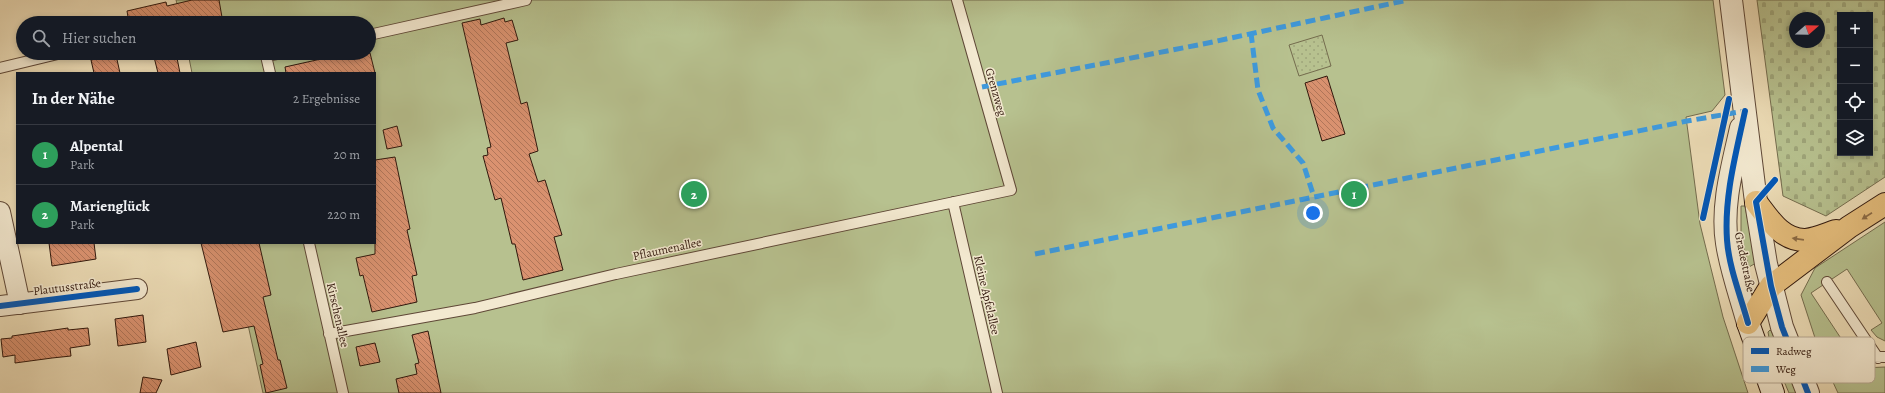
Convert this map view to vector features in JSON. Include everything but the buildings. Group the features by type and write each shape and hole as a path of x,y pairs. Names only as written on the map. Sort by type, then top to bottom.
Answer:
{"highway":[{"path":"1756,202 1777,230 1792,238 1807,240 1849,227"},
{"path":"1748,323 1771,286 1849,227 1885,204"}],"street":[{"name":"Gradestraße","path":"1731,0 1756,202 1771,286 1786,337"},
{"name":"Gradestraße","path":"1745,111 1728,192 1726,217 1728,250 1753,337"},
{"path":"0,212 20,304"},
{"name":"Plautusstraße","path":"0,306 137,289"},
{"name":"Gradestraße","path":"1769,383 1773,393"},
{"name":"Gradestraße","path":"1804,383 1808,393"}],"lane":[{"path":"376,32 526,0"},
{"name":"Grenzweg","path":"957,0 1011,190"},
{"path":"0,68 33,60"},
{"path":"267,60 270,72"},
{"name":"Pflaumenallee","path":"329,334 475,308 616,274 1011,190"},
{"name":"Kleine Apfelallee","path":"953,202 997,393"},
{"name":"Kirschenallee","path":"309,244 343,393"},
{"path":"1827,282 1867,337"},
{"path":"1875,349 1881,357"}],"green space":[{"path":"176,0 1713,0 1725,95 1712,111 1686,117 1700,224 1723,317 1743,378 1743,383 1745,383 1748,393 263,393 230,244 376,244 376,72 192,72 189,60 376,60 376,16 180,16"},
{"path":"1757,0 1885,0 1885,177 1826,216 1783,196"},
{"path":"1322,35 1331,66 1299,76 1289,45"},
{"path":"1741,206 1745,206 1756,263 1749,267 1741,238"},
{"path":"1885,222 1885,341 1877,337 1871,330 1882,323 1847,269 1811,293 1840,337 1815,337 1801,295 1815,268"},
{"path":"1770,330 1774,337 1769,337 1768,332"},
{"path":"1875,367 1885,367 1885,393 1838,393 1833,383 1875,383"},
{"path":"1785,383 1793,383 1797,393 1789,393"}],"marked path":[{"path":"982,87 1203,44 1408,0"},
{"path":"1251,33 1258,90 1273,128 1303,163 1314,197"},
{"path":"1035,254 1687,121 1745,111"}],"cycle path":[{"path":"1703,218 1729,99"},
{"path":"1745,111 1729,191 1727,207 1727,240 1730,261 1748,323"},
{"path":"1775,180 1756,202 1771,286 1786,337"},
{"path":"0,306 137,289"},
{"path":"1804,383 1808,393"}],"place":[{"name":"Marienglück","path":"694,194"},
{"name":"Alpental","path":"1354,194"}]}
